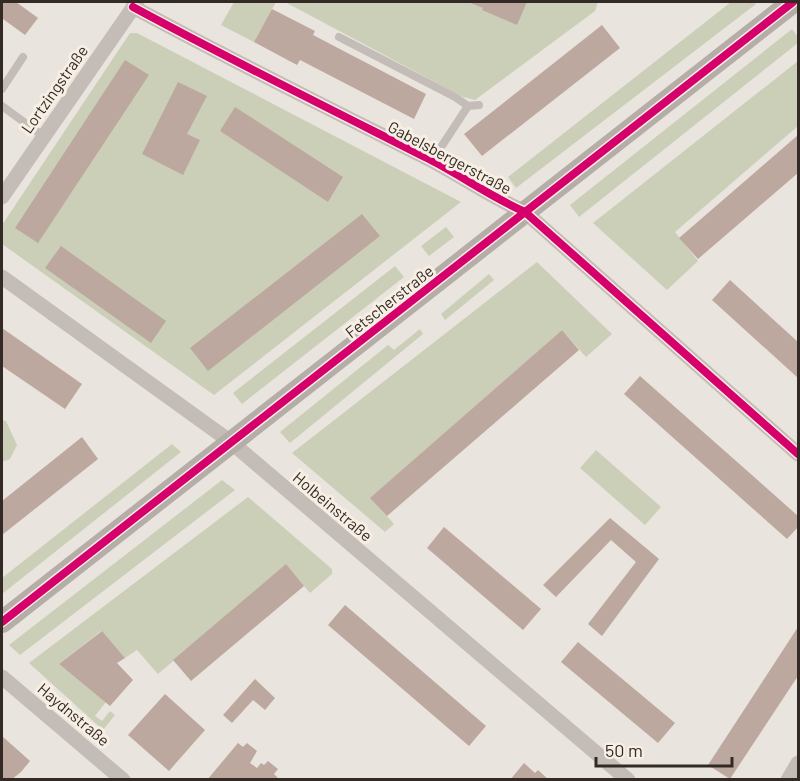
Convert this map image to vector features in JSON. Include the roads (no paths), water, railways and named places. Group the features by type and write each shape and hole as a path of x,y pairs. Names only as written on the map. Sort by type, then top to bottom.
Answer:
{"main road":[{"name":"Fetscherstraße","path":"2,622 794,2"}],"street":[{"name":"Gabelsbergerstraße","path":"135,4 192,39 432,161 525,212 798,454"},
{"name":"Lortzingstraße","path":"2,197 135,4"},
{"name":"Holbeinstraße","path":"2,277 231,442 628,780"},
{"name":"Haydnstraße","path":"2,677 123,780"},
{"path":"788,780 798,763"}],"lane":[{"path":"339,37 455,97 468,106 479,105"},
{"path":"2,89 23,57"},
{"path":"2,106 44,136"},
{"path":"432,161 468,106"}],"tram line":[{"path":"2,629 798,3"},
{"path":"215,450 275,403"},
{"path":"2,617 177,479"}]}
